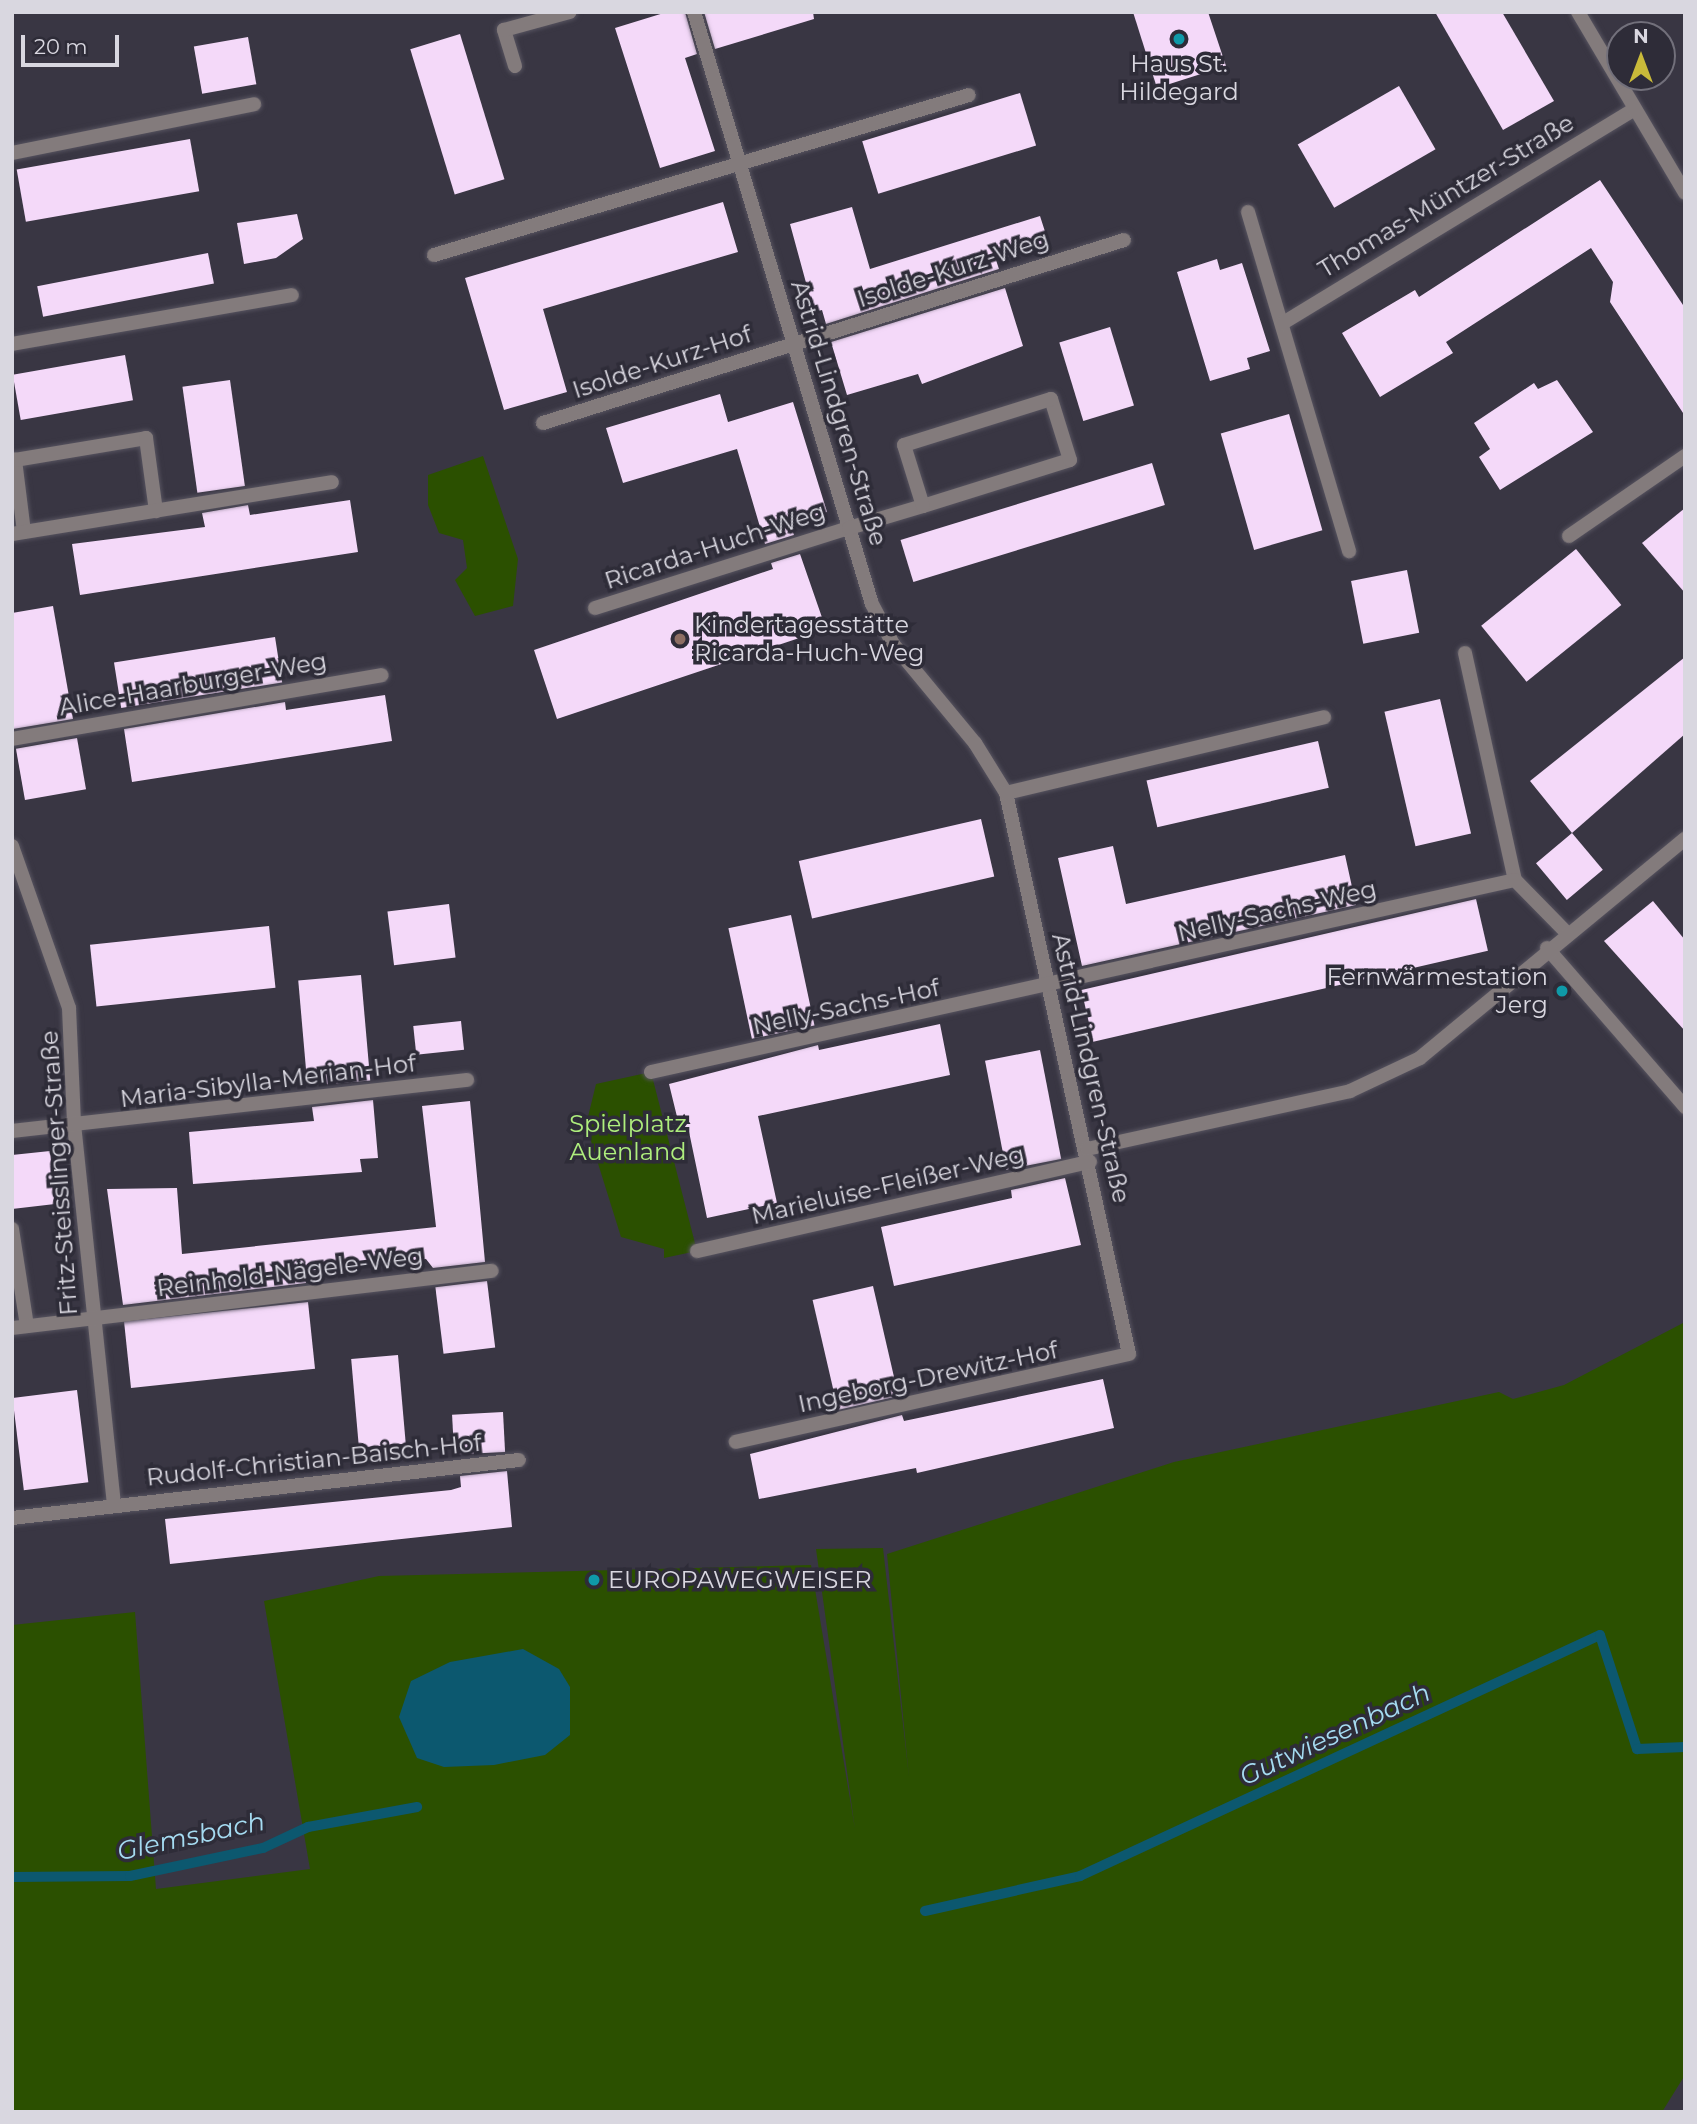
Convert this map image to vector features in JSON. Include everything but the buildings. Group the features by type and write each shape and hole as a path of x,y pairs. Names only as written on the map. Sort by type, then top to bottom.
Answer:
{"street":[{"path":"515,66 504,30 570,12"},
{"name":"Astrid-Lindgren-Straße","path":"694,12 796,343 872,604 893,644 975,743 1006,793 1088,1156 1129,1354"},
{"path":"1578,12 1685,193"},
{"path":"434,255 738,161 969,95"},
{"path":"12,153 254,104"},
{"name":"Thomas-Müntzer-Straße","path":"1283,323 1634,110"},
{"path":"1248,212 1349,551"},
{"name":"Isolde-Kurz-Weg","path":"796,343 1124,240"},
{"path":"12,344 292,295"},
{"name":"Isolde-Kurz-Hof","path":"542,423 796,343"},
{"name":"Ricarda-Huch-Weg","path":"595,608 849,528 923,506 1070,460 1051,399 904,445 923,506"},
{"path":"156,511 146,438 15,460 18,533 156,511 332,482"},
{"path":"1569,536 1685,456"},
{"path":"1465,653 1516,880 1566,932"},
{"name":"Alice-Haarburger-Weg","path":"12,739 382,675"},
{"path":"1006,793 1324,717"},
{"name":"Marieluise-Fleißer-Weg","path":"696,1251 1350,1091 1420,1058 1566,932 1685,839"},
{"name":"Fritz-Steisslinger-Straße","path":"12,846 69,1008 74,1124 114,1506"},
{"name":"Nelly-Sachs-Weg","path":"1049,987 1516,880"},
{"path":"1547,948 1685,1107"},
{"name":"Nelly-Sachs-Hof","path":"651,1072 1049,987"},
{"name":"Maria-Sibylla-Merian-Hof","path":"12,1131 467,1080"},
{"path":"12,1229 19,1327"},
{"name":"Reinhold-Nägele-Weg","path":"19,1327 492,1271"},
{"name":"Ingeborg-Drewitz-Hof","path":"736,1442 1129,1354"},
{"name":"Rudolf-Christian-Baisch-Hof","path":"12,1518 519,1460"}],"green space":[{"path":"483,456 518,559 513,606 475,616 455,580 467,568 463,540 439,533 428,505 428,475"},
{"name":"Spielplatz Auenland","path":"651,1072 697,1251 664,1258 664,1249 621,1237 586,1125 596,1084"},
{"path":"1685,1322 1685,2075 1662,2112 12,2112 12,1625 135,1612 156,1889 310,1869 264,1601 379,1576 811,1565 855,1829 816,1549 883,1548 909,1777 887,1554 1174,1462 1499,1392 1513,1399 1564,1385"}],"water":[{"path":"523,1649 559,1669 570,1687 570,1735 545,1755 494,1765 444,1767 417,1758 399,1717 411,1681 450,1662"}],"waterway":[{"name":"Gutwiesenbach","path":"925,1911 1080,1876 1600,1635 1637,1749 1685,1747"},
{"name":"Glemsbach","path":"12,1877 130,1876 263,1848 308,1827 417,1807"}],"place":[{"name":"Haus St. Hildegard","path":"1179,39"},
{"name":"Kindertagesstätte Ricarda-Huch-Weg","path":"680,639"},
{"name":"Fernwärmestation Jerg","path":"1562,991"},
{"name":"EUROPAWEGWEISER","path":"594,1580"}]}
